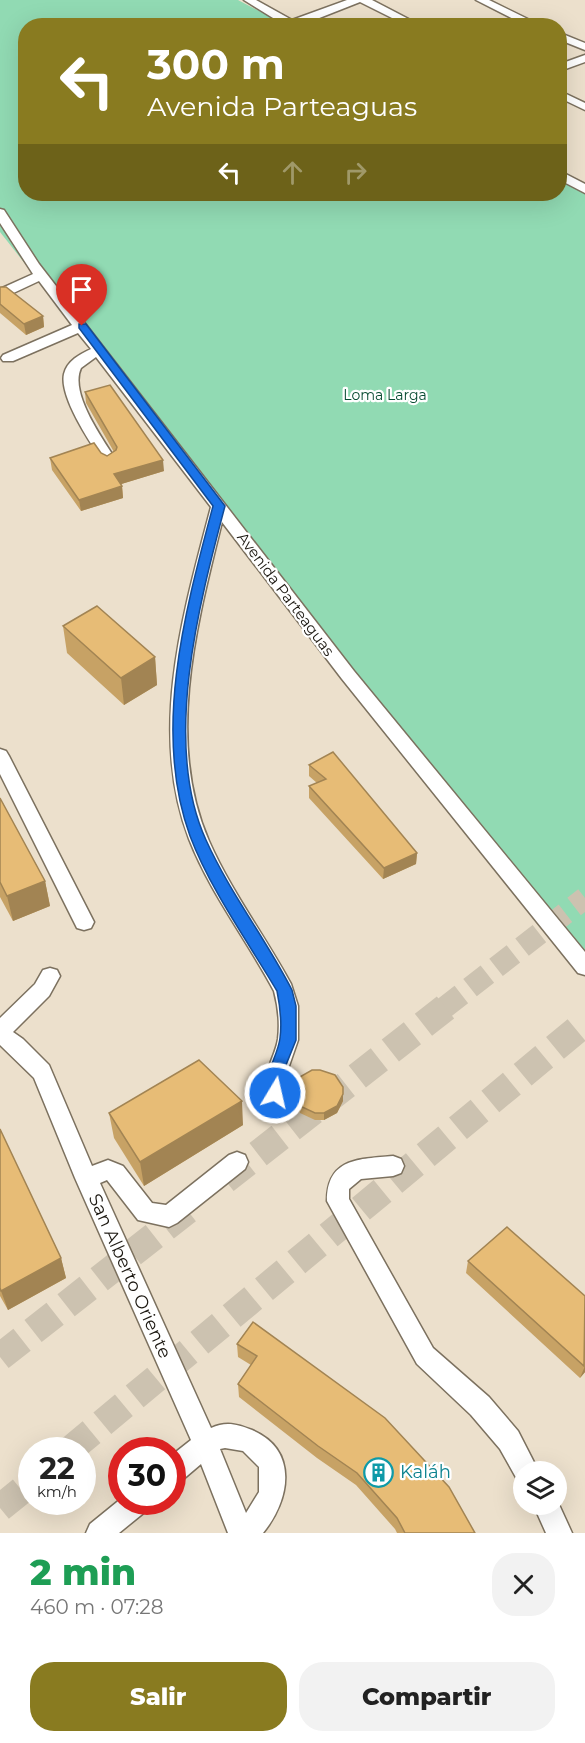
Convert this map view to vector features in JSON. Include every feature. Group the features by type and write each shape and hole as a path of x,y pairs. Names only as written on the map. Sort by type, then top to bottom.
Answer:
{"street":[{"path":"249,0 281,18"},
{"path":"311,18 357,0"},
{"path":"364,0 401,18"},
{"path":"481,0 520,18"},
{"path":"567,39 585,47"},
{"path":"567,65 585,58"},
{"path":"567,98 585,107"},
{"path":"567,179 585,189"},
{"name":"Avenida Parteaguas","path":"0,213 38,271 348,675 585,967"},
{"path":"1,287 38,271"},
{"path":"8,358 82,326"},
{"path":"99,350 78,361 69,380 80,411 109,460"},
{"path":"219,506 201,574 189,642 179,712 179,753 184,793 198,838 221,884 284,990 288,1006 288,1040 278,1065 275,1093"},
{"path":"0,756 84,922"},
{"path":"0,1033 42,990 50,976"},
{"name":"San Alberto Oriente","path":"0,1033 16,1045 42,1072 86,1178 243,1533"},
{"path":"86,1178 108,1170 115,1173 146,1213 169,1216 237,1162"},
{"path":"393,1166 356,1169 338,1185 338,1202 425,1356 480,1406 509,1440 521,1461"},
{"path":"186,1461 219,1436 234,1435 254,1443 265,1453 274,1473 273,1488 268,1506 243,1533"},
{"path":"99,1533 121,1515"},
{"path":"551,1515 560,1533"}],"green space":[{"name":"Loma Larga","path":"0,0 238,0 273,18 18,18 18,201 567,201 567,179 585,189 585,952 219,509 0,232"}],"building":[{"path":"0,287 6,287 43,316 24,324 0,304"},
{"path":"110,385 163,460 114,474 122,486 79,500 50,458 94,443 101,453 107,456 116,450 117,447 85,392"},
{"path":"97,606 155,657 121,678 63,626"},
{"path":"333,752 417,853 384,868 309,786 326,779 309,765"},
{"path":"0,798 45,881 7,896 0,882"},
{"path":"199,1060 242,1101 140,1162 109,1113"},
{"path":"312,1070 335,1075 343,1087 343,1094 337,1106 324,1113 315,1113 300,1106 293,1092 298,1078"},
{"path":"0,1129 61,1258 1,1291 0,1288"},
{"path":"507,1227 585,1296 584,1366 468,1261"},
{"path":"253,1322 385,1418 449,1487 475,1533 405,1533 397,1518 357,1473 238,1384 257,1356 237,1344"}],"tunnel":[{"path":"444,1008 585,898"},
{"path":"225,1180 446,1007"},
{"path":"86,1437 585,1023"},
{"path":"0,1357 190,1208"},
{"path":"0,1508 18,1493"}],"place":[{"name":"Kaláh","path":"379,1472"}],"route":[{"path":"82,326 219,506 201,574 189,642 179,712 179,753 184,793 198,838 221,884 284,990 288,1006 288,1040 278,1065 275,1093"}]}
